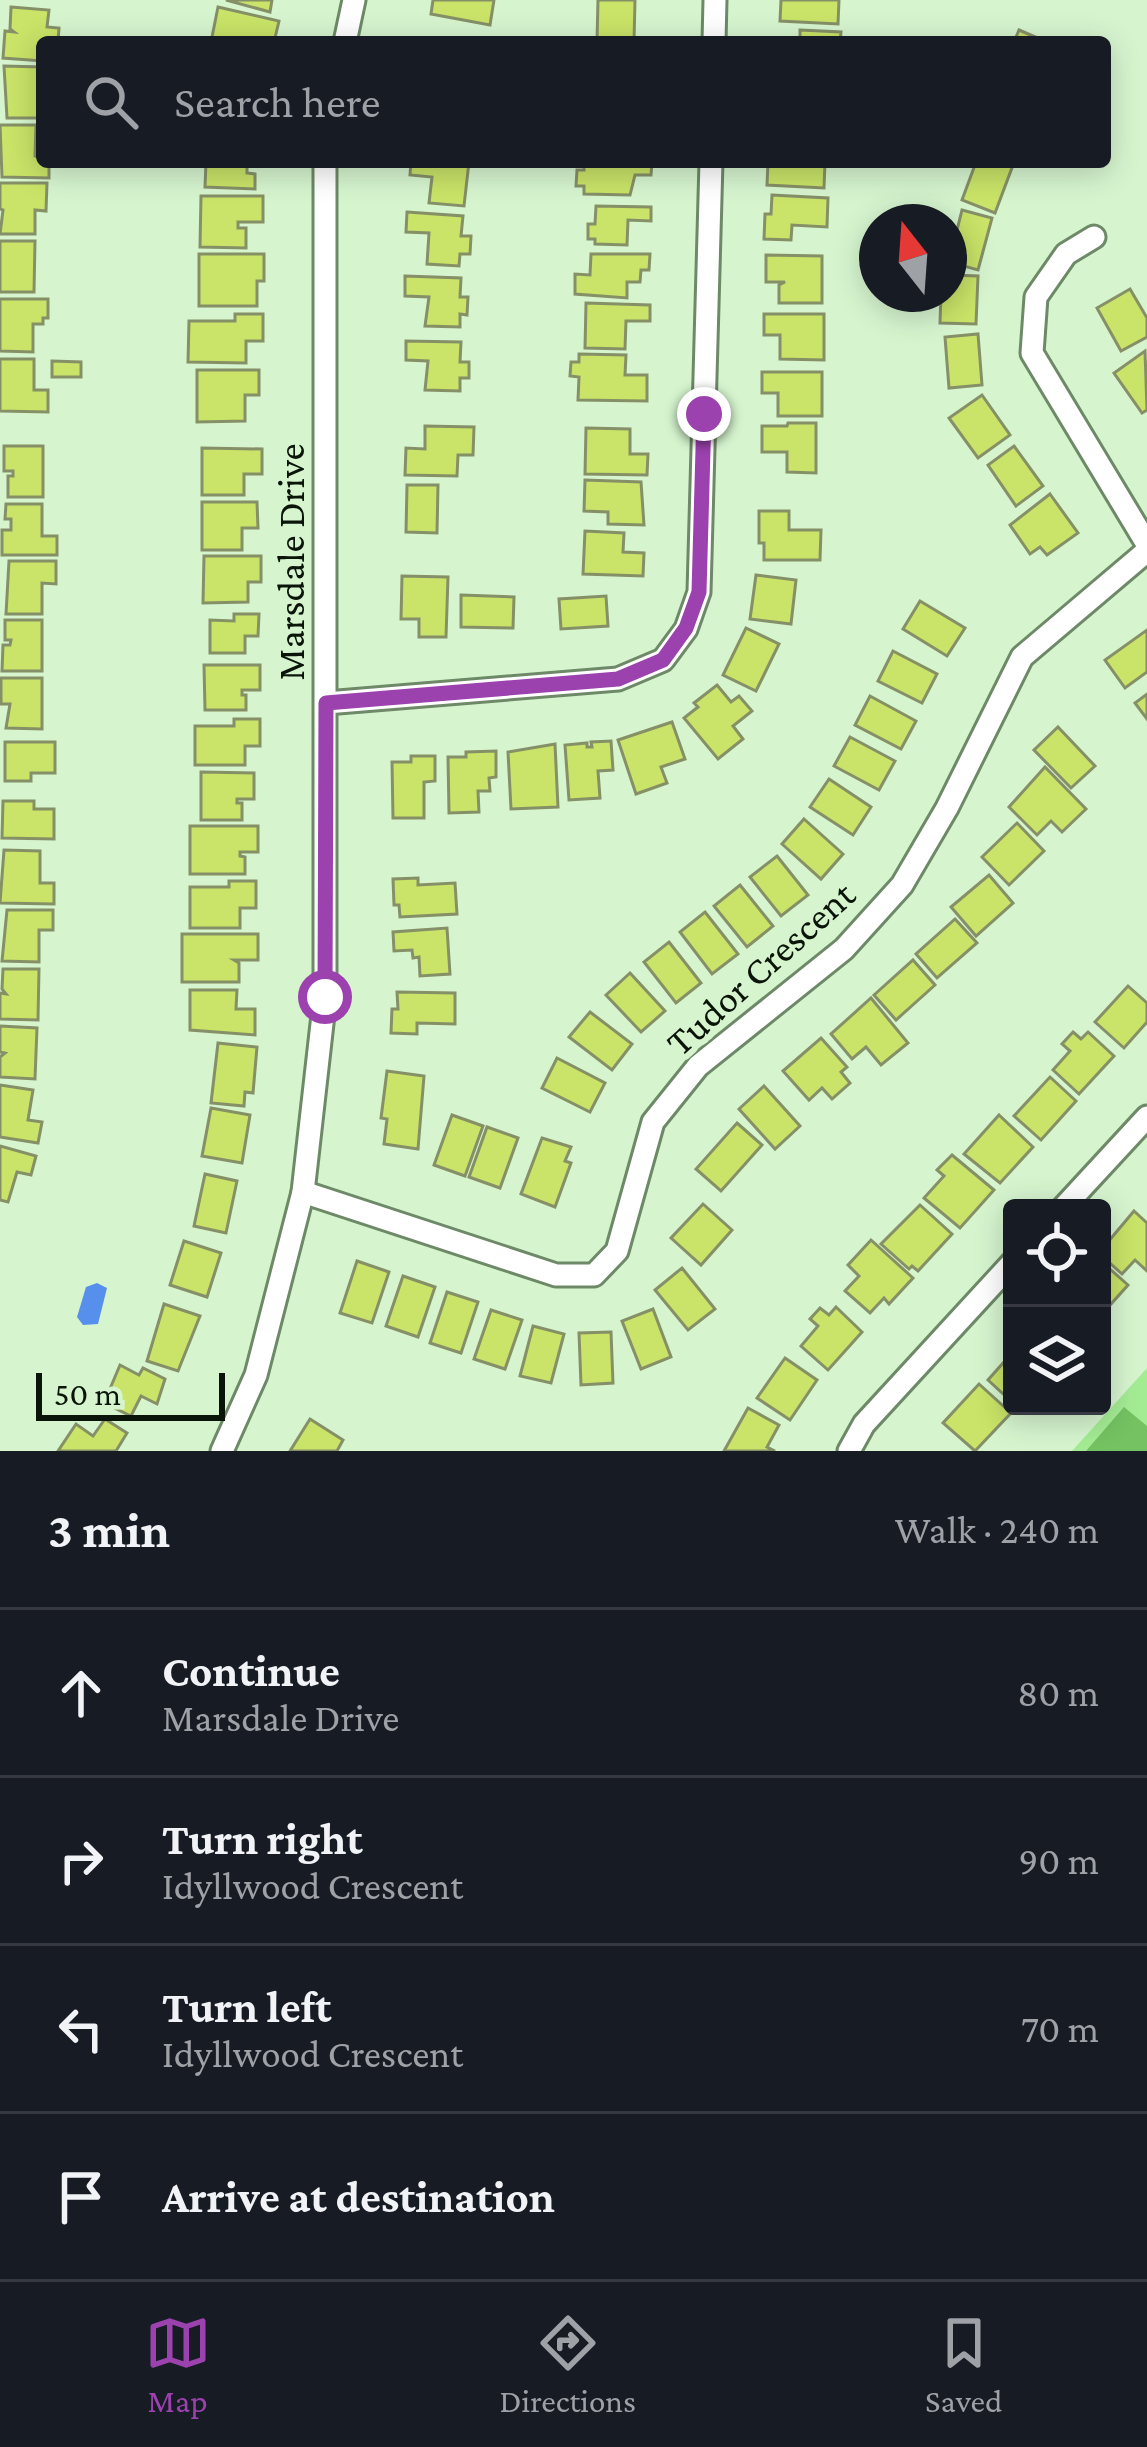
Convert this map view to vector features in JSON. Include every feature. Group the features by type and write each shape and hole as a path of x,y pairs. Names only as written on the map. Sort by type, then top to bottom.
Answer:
{"street":[{"path":"346,36 354,0"},
{"path":"714,36 715,0"},
{"name":"Marsdale Drive","path":"222,1451 256,1375 303,1192 325,997 325,168"},
{"path":"326,703 618,679 663,660 686,628 699,592 711,168"},
{"path":"1094,237 1066,254 1036,297 1033,353 1147,547"},
{"name":"Tudor Crescent","path":"303,1192 556,1275 594,1275 617,1252 653,1122 698,1066 844,949 902,885 947,808 1022,657 1147,547"},
{"path":"1071,1199 1147,1117"},
{"path":"849,1451 864,1424 1003,1273"}],"green space":[{"path":"1147,1368 1147,1451 1072,1451 1105,1415 1111,1415 1111,1408"},
{"path":"1124,1407 1147,1426 1147,1451 1086,1451"}],"water":[{"path":"97,1283 107,1288 98,1324 83,1325 77,1317 86,1287"}],"building":[{"path":"226,0 272,0 270,12"},
{"path":"433,0 494,0 490,25 431,14"},
{"path":"598,0 635,0 634,36 597,36"},
{"path":"781,0 839,0 838,24 780,21"},
{"path":"11,7 49,10 47,27 59,28 58,36 36,36 36,61 3,58 5,31 14,32 10,29"},
{"path":"218,7 279,21 275,36 212,36"},
{"path":"800,30 841,32 841,36 800,36"},
{"path":"4,66 36,67 36,118 7,118"},
{"path":"0,125 36,125 36,168 49,168 49,178 2,177"},
{"path":"206,168 247,168 247,173 255,174 255,189 205,187"},
{"path":"411,168 468,168 464,206 429,203 432,177 410,175"},
{"path":"652,168 651,175 635,175 630,195 584,194 584,186 576,186 577,170"},
{"path":"768,168 825,168 824,188 767,185"},
{"path":"974,168 1012,168 995,213 962,200"},
{"path":"0,183 47,183 46,211 35,210 35,234 0,234"},
{"path":"772,195 828,198 827,227 792,225 791,240 764,239"},
{"path":"201,196 263,196 263,222 238,222 238,228 246,228 246,248 200,247"},
{"path":"596,206 651,207 651,221 628,220 627,245 595,244 595,239 588,239 588,224 595,224"},
{"path":"967,211 992,218 978,270 967,267"},
{"path":"407,212 463,216 461,236 471,236 470,254 460,254 459,266 427,264 429,233 406,232"},
{"path":"0,241 35,241 34,292 0,292"},
{"path":"199,254 264,254 264,281 257,281 257,306 199,306"},
{"path":"591,254 650,254 649,270 641,270 640,282 627,282 627,298 575,294 575,274 590,275"},
{"path":"766,255 822,256 822,303 779,303 779,285 785,282 766,282"},
{"path":"405,276 461,278 460,297 468,297 467,315 460,314 460,327 425,326 429,297 405,296"},
{"path":"967,276 978,276 976,324 940,323 940,312 967,312"},
{"path":"1130,289 1147,318 1147,337 1121,351 1097,308"},
{"path":"0,299 48,299 48,318 43,318 43,324 33,324 33,352 0,351"},
{"path":"586,303 650,305 650,321 626,321 625,349 585,348"},
{"path":"235,314 263,314 263,341 246,341 246,363 188,362 189,321 235,321"},
{"path":"764,314 824,314 824,360 780,359 780,335 764,335"},
{"path":"978,334 982,385 949,388 945,337"},
{"path":"406,341 461,342 460,362 469,362 469,378 460,378 460,391 425,390 428,361 406,360"},
{"path":"1145,351 1147,410 1142,413 1114,373"},
{"path":"579,354 626,355 625,375 647,375 647,401 578,400 579,377 570,376 571,362 579,362"},
{"path":"0,359 34,359 34,390 48,390 48,412 0,411"},
{"path":"52,361 81,362 81,377 52,377"},
{"path":"197,370 259,370 259,395 245,395 245,421 197,422"},
{"path":"762,372 822,372 822,416 778,416 778,393 762,393"},
{"path":"982,395 1010,435 978,458 949,418"},
{"path":"816,423 816,473 787,472 787,452 762,452 762,426"},
{"path":"425,426 474,427 473,455 458,455 457,476 405,475 406,448 425,449"},
{"path":"586,428 630,429 630,454 648,454 647,475 585,474"},
{"path":"4,446 43,446 43,497 8,497 8,476 13,471 4,471"},
{"path":"1014,446 1043,486 1016,506 988,465"},
{"path":"202,448 262,449 262,474 244,474 244,495 202,495"},
{"path":"585,480 641,482 644,525 608,524 608,512 584,511"},
{"path":"407,485 438,485 437,533 406,532"},
{"path":"1050,494 1078,533 1047,555 1040,547 1030,554 1010,525"},
{"path":"202,502 257,502 258,528 242,528 242,550 202,550"},
{"path":"6,504 42,504 42,536 57,536 57,555 2,555 2,530 11,530 11,519 5,519"},
{"path":"759,511 789,511 789,530 821,530 820,560 764,560"},
{"path":"585,531 624,533 623,552 644,553 643,576 583,574"},
{"path":"204,556 261,556 261,582 248,582 248,602 203,603"},
{"path":"9,561 56,561 56,584 42,583 42,614 6,614"},
{"path":"756,575 796,580 791,624 750,619"},
{"path":"402,576 448,577 446,637 419,637 419,619 401,619"},
{"path":"461,595 514,597 513,628 461,627"},
{"path":"606,596 608,626 561,629 559,599"},
{"path":"920,601 965,628 947,656 903,629"},
{"path":"234,614 259,614 258,636 245,636 245,653 210,653 210,620 234,621"},
{"path":"5,620 42,620 42,671 2,671 3,645 10,645 11,640 5,640"},
{"path":"746,628 779,644 756,691 723,675"},
{"path":"1147,630 1147,672 1125,688 1105,660"},
{"path":"893,651 937,674 922,703 878,681"},
{"path":"204,665 260,665 260,690 242,690 246,710 205,710"},
{"path":"1,678 42,678 42,729 6,728 10,704 1,704"},
{"path":"717,685 731,702 739,696 752,711 733,726 743,739 718,759 684,718"},
{"path":"1147,694 1147,719 1135,703"},
{"path":"870,696 916,721 901,749 855,725"},
{"path":"234,719 260,719 260,746 245,746 245,765 195,765 195,726 234,726"},
{"path":"672,722 685,759 661,767 667,783 636,794 618,740"},
{"path":"1058,727 1095,766 1071,788 1034,750"},
{"path":"850,737 895,761 879,790 834,766"},
{"path":"611,741 613,770 598,771 600,798 569,800 565,745 587,743 592,747 591,742"},
{"path":"5,742 55,742 55,773 31,773 31,781 5,781"},
{"path":"555,744 558,807 511,809 508,752"},
{"path":"496,751 496,777 489,778 490,791 478,791 479,812 449,813 448,757"},
{"path":"411,756 435,756 435,781 424,782 424,818 393,818 392,762 411,762"},
{"path":"1045,767 1086,809 1062,832 1051,821 1037,835 1009,807"},
{"path":"201,772 254,773 254,799 237,799 242,803 242,820 201,820"},
{"path":"829,779 871,807 853,835 810,807"},
{"path":"3,801 34,801 34,809 54,809 54,839 2,838"},
{"path":"804,819 843,854 821,879 782,844"},
{"path":"1017,823 1044,851 1009,885 982,857"},
{"path":"190,826 258,826 258,852 240,852 245,857 245,874 190,874"},
{"path":"4,850 40,851 40,883 54,883 54,904 0,903"},
{"path":"777,856 808,895 781,916 750,877"},
{"path":"989,875 1013,903 976,936 951,907"},
{"path":"418,878 418,885 455,883 457,914 400,917 399,905 394,905 393,879"},
{"path":"229,881 256,881 256,908 240,908 240,928 190,928 190,887 229,887"},
{"path":"740,885 773,926 747,947 714,906"},
{"path":"7,910 53,910 53,930 39,930 39,962 2,961"},
{"path":"705,912 738,954 712,974 680,932"},
{"path":"955,919 977,943 937,978 916,954"},
{"path":"447,928 450,974 420,976 419,957 413,958 412,950 394,951 393,932"},
{"path":"182,934 258,934 258,960 234,960 239,963 239,982 182,982"},
{"path":"669,942 701,983 676,1003 644,962"},
{"path":"913,960 935,985 896,1020 874,995"},
{"path":"3,969 39,969 38,1020 0,1019 0,993 6,994"},
{"path":"630,973 665,1011 641,1032 606,995"},
{"path":"1128,986 1147,1003 1147,1022 1124,1048 1095,1022"},
{"path":"190,990 237,990 236,1009 255,1009 255,1035 190,1030"},
{"path":"397,992 455,993 455,1024 417,1023 417,1034 391,1033"},
{"path":"871,998 908,1043 881,1065 866,1047 852,1059 831,1034"},
{"path":"590,1012 632,1044 612,1070 569,1037"},
{"path":"0,1026 37,1028 35,1079 0,1077 0,1057 5,1053 0,1052"},
{"path":"1073,1032 1081,1039 1088,1032 1114,1056 1079,1094 1053,1070 1070,1051 1062,1044"},
{"path":"821,1038 847,1067 841,1072 850,1083 832,1099 822,1088 809,1100 783,1071"},
{"path":"218,1043 257,1047 253,1093 245,1092 244,1106 211,1103"},
{"path":"557,1058 605,1083 590,1112 542,1088"},
{"path":"387,1071 424,1076 418,1149 384,1144 387,1119 381,1118"},
{"path":"1050,1077 1076,1101 1041,1140 1014,1116"},
{"path":"0,1085 33,1090 28,1120 42,1122 38,1143 0,1137"},
{"path":"764,1086 800,1126 775,1149 739,1109"},
{"path":"211,1108 250,1115 242,1163 202,1156"},
{"path":"452,1115 483,1126 465,1176 434,1165"},
{"path":"999,1115 1033,1147 1000,1183 964,1154"},
{"path":"737,1123 762,1145 721,1191 696,1169"},
{"path":"487,1127 518,1138 500,1188 469,1177"},
{"path":"542,1138 571,1147 565,1161 571,1163 555,1207 521,1194"},
{"path":"0,1146 36,1156 31,1175 17,1172 8,1202 0,1200"},
{"path":"952,1155 994,1190 960,1228 924,1198 944,1176 937,1170"},
{"path":"205,1174 237,1181 226,1233 194,1226"},
{"path":"703,1204 732,1230 701,1265 671,1238"},
{"path":"920,1205 952,1234 918,1271 909,1269 881,1244"},
{"path":"1134,1211 1147,1223 1147,1271 1135,1260 1122,1274 1111,1264 1111,1238"},
{"path":"871,1240 913,1278 889,1304 884,1298 870,1313 845,1291 859,1276 848,1265"},
{"path":"184,1241 221,1253 207,1297 170,1285"},
{"path":"357,1261 389,1272 372,1323 340,1313"},
{"path":"682,1268 715,1309 688,1330 655,1290"},
{"path":"1111,1270 1128,1285 1111,1304"},
{"path":"403,1276 435,1287 418,1337 386,1326"},
{"path":"447,1292 478,1302 461,1353 430,1343"},
{"path":"164,1304 200,1316 178,1371 147,1361"},
{"path":"836,1307 862,1332 828,1370 801,1346 818,1326 810,1319 820,1308 829,1315"},
{"path":"653,1309 671,1357 641,1369 622,1321"},
{"path":"491,1310 522,1320 505,1369 474,1359"},
{"path":"533,1326 564,1334 551,1383 520,1376"},
{"path":"611,1332 613,1383 581,1385 579,1333"},
{"path":"785,1358 817,1380 790,1420 757,1398"},
{"path":"1003,1363 1003,1394 988,1380"},
{"path":"120,1365 139,1375 143,1368 165,1379 157,1404 141,1396 131,1416 104,1403"},
{"path":"979,1384 1003,1406 1003,1415 1009,1415 975,1451 943,1423"},
{"path":"748,1408 779,1425 767,1447 775,1451 724,1451"},
{"path":"105,1419 127,1433 116,1451 58,1451 76,1424 93,1436"},
{"path":"310,1419 343,1440 337,1451 290,1451"}],"route":[{"path":"325,997 326,703 618,679 663,660 686,628 699,592 704,414"}]}
